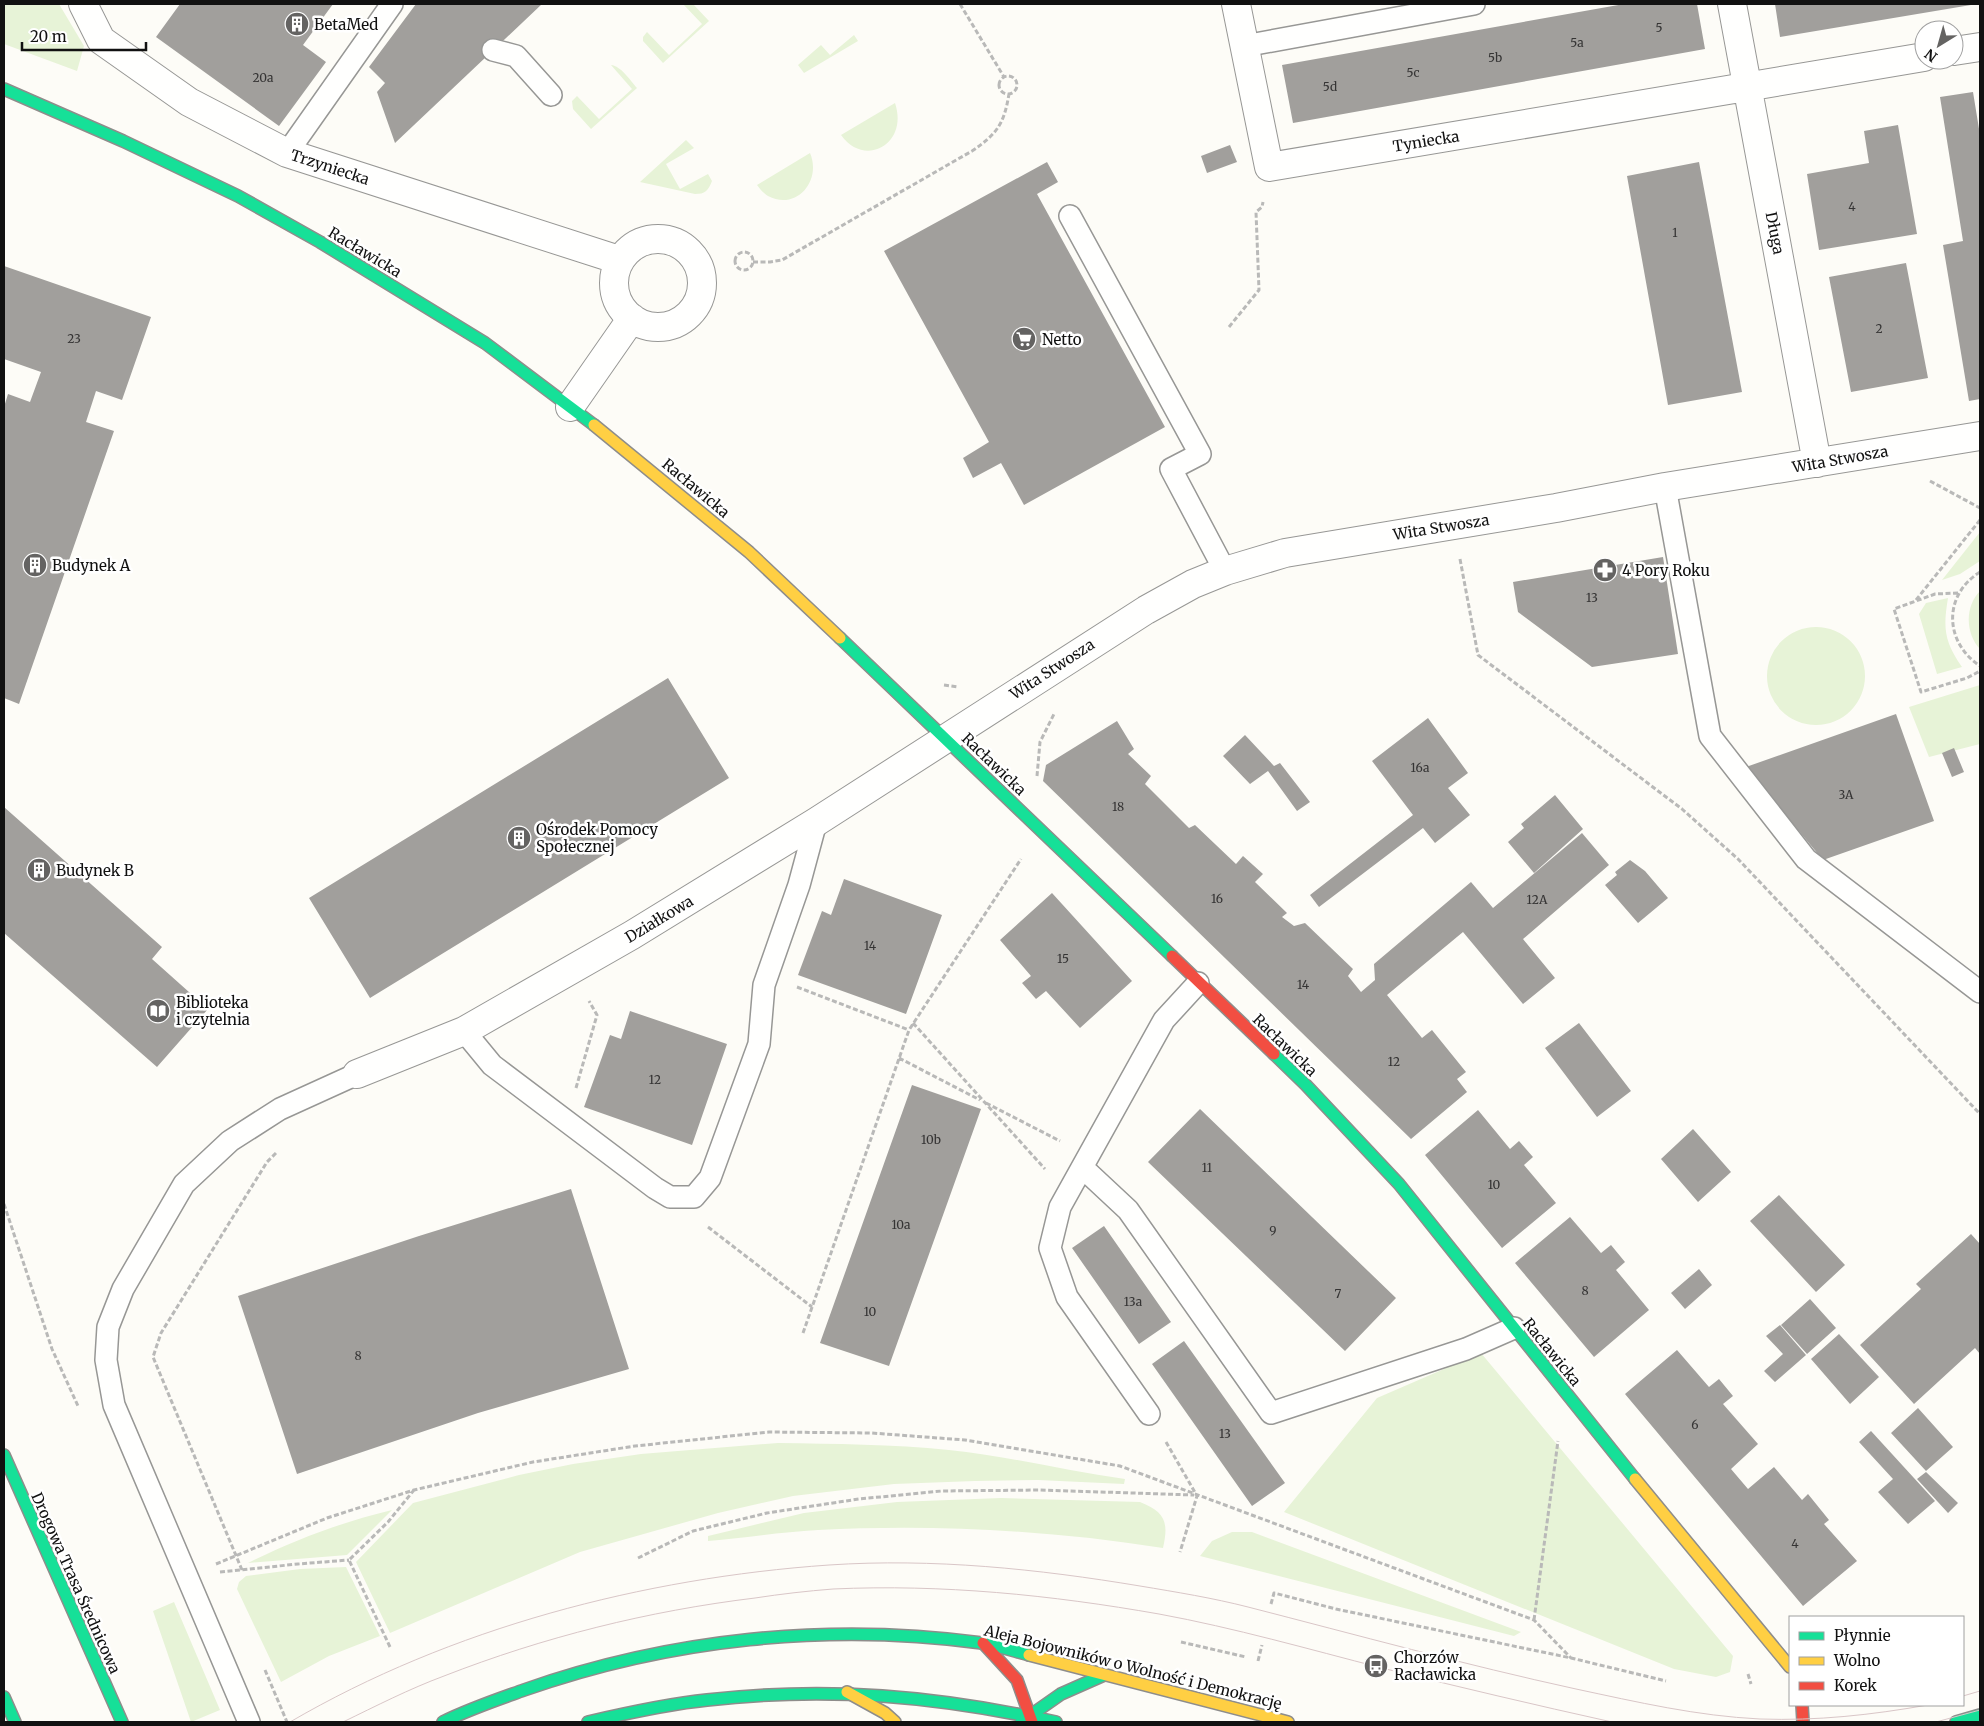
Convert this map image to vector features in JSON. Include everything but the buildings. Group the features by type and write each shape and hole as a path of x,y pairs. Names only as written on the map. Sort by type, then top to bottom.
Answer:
{"street":[{"name":"Trzyniecka","path":"84,4 101,40 189,102 287,153 619,260"},
{"path":"1236,4 1269,167"},
{"name":"Długa","path":"1732,4 1818,463"},
{"path":"1964,50 1980,47"},
{"name":"Tyniecka","path":"1269,167 1914,59"},
{"name":"Racławicka","path":"4,89 123,141 238,196 320,242 484,343 618,443 749,552 946,738 1198,983 1305,1084 1398,1184 1634,1478 1789,1666"},
{"path":"663,239 677,243 689,252 698,264 702,278 701,292 696,306 686,317 674,324 659,327 645,325 632,318 622,308 616,295 614,280 619,260 635,245 649,240 663,239"},
{"path":"570,407 632,318"},
{"name":"Wita Stwosza","path":"946,738 1146,610 1193,584 1225,571 1285,553 1556,508 1665,487 1980,436"},
{"name":"Działkowa","path":"358,1074 464,1031 632,936 816,822 946,738"},
{"name":"Drogowa Trasa Średnicowa","path":"4,1455 122,1722"},
{"name":"Aleja Bojowników o Wolność i Demokrację","path":"444,1722 466,1710 567,1675 632,1658 726,1642 823,1633 904,1636 983,1643 1288,1722"},
{"path":"983,1643 1017,1680 1028,1720"},
{"path":"1028,1720 1061,1694 1104,1675"},
{"path":"847,1692 885,1713 895,1722"},
{"path":"588,1722 653,1707 712,1698 786,1693 847,1692 936,1699 1028,1720 1056,1722"},
{"path":"4,1697 15,1722"},
{"path":"1802,1706 1803,1722"},
{"path":"1956,1722 1980,1715"}],"lane":[{"path":"287,153 392,4"},
{"path":"1244,46 1474,4"},
{"path":"493,50 516,56 551,95"},
{"path":"1070,216 1200,454 1172,469 1225,571"},
{"path":"1665,487 1710,736 1806,859 1980,992"},
{"path":"464,1031 492,1065 670,1198 694,1197 710,1178 759,1044 764,985 799,886 816,822"},
{"path":"1149,1414 1067,1297 1050,1248 1060,1207 1164,1020 1198,983"},
{"path":"249,1722 114,1405 106,1360 108,1327 123,1289 184,1184 230,1141 280,1109 358,1074"},
{"path":"1086,1162 1128,1210 1271,1413 1466,1349 1514,1328"}],"path":[{"path":"960,4 1004,77"},
{"path":"1004,77 1012,77 1017,82 1016,91 1009,94 1000,90 999,85 1004,77"},
{"path":"753,262 782,260 972,151 994,134 1001,124 1009,94"},
{"path":"1229,327 1259,290 1256,212 1262,207 1269,167"},
{"path":"746,252 753,262 747,270 743,270 739,268 735,260 737,255 746,252"},
{"path":"1924,478 1980,508"},
{"path":"1916,601 1980,520"},
{"path":"1458,549 1478,655 1682,809 1738,859 1980,1114"},
{"path":"1980,572 1970,578 1958,593 1953,610 1953,628 1959,645 1970,659 1980,666"},
{"path":"1958,593 1935,594 1894,609 1921,692 1967,678 1980,671"},
{"path":"936,683 961,688"},
{"path":"1036,784 1040,742 1058,706"},
{"path":"803,1333 909,1030 1023,857 1018,852"},
{"path":"767,976 909,1030"},
{"path":"567,1122 597,1015 588,1000"},
{"path":"913,1023 1067,1194"},
{"path":"899,1058 983,1101 1086,1162"},
{"path":"242,1570 153,1358 161,1333 267,1162 280,1150"},
{"path":"670,1198 812,1307"},
{"path":"4,1204 52,1348 78,1406"},
{"path":"1149,1414 1197,1496 1180,1552"},
{"path":"221,1581 214,1565 327,1518 414,1490 533,1462 635,1446 769,1432 872,1433 965,1440 1120,1466 1534,1620 1571,1658"},
{"path":"1534,1620 1559,1433"},
{"path":"217,1573 349,1560 388,1522 414,1490"},
{"path":"638,1558 693,1531 767,1513 859,1499 942,1491 1040,1490 1197,1496"},
{"path":"349,1560 390,1647"},
{"path":"1272,1604 1274,1593 1336,1609 1571,1658 1666,1680"},
{"path":"1181,1642 1246,1657"},
{"path":"1258,1661 1262,1645"},
{"path":"263,1665 287,1722"},
{"path":"1746,1669 1751,1684"}],"green space":[{"path":"4,4 59,4 84,46 77,71 4,44"},
{"path":"683,4 693,4 709,21 663,63 643,41 643,37 647,32 669,55 702,24"},
{"path":"854,35 858,41 804,73 798,65 821,45 830,55"},
{"path":"611,65 622,71 637,88 591,129 573,109 572,101 577,96 599,119 632,89"},
{"path":"895,103 898,118 896,130 890,140 882,147 872,150 861,150 850,145 841,135"},
{"path":"686,140 694,148 666,164 680,189 708,174 712,181 706,191 695,194 640,182"},
{"path":"810,153 813,164 812,174 804,191 797,196 788,200 778,200 767,195 757,185"},
{"path":"1980,532 1980,561 1960,574 1942,580"},
{"path":"1980,591 1980,649 1975,643 1969,628 1969,612 1975,597"},
{"path":"1948,598 1946,634 1948,642 1962,667 1937,674 1919,614 1926,603"},
{"path":"1816,627 1835,631 1851,641 1861,657 1865,676 1861,695 1851,711 1835,721 1816,725 1797,721 1781,711 1771,695 1767,676 1771,657 1781,641 1797,631"},
{"path":"1980,685 1980,744 1929,757 1909,707"},
{"path":"1481,1353 1733,1656 1730,1672 1716,1677 1674,1669 1284,1512 1377,1398"},
{"path":"778,1443 885,1445 949,1450 1125,1479 1124,1484 1038,1480 894,1484 793,1496 718,1513 580,1552 390,1633 356,1562 413,1503 519,1475 573,1464 641,1454"},
{"path":"1001,1498 1140,1502 1155,1510 1163,1519 1165,1539 1163,1548 1034,1533 947,1528 818,1530 708,1541 708,1536 804,1513 897,1502"},
{"path":"392,1510 347,1555 248,1563 318,1532"},
{"path":"1232,1532 1252,1532 1521,1632 1514,1636 1200,1556 1212,1541"},
{"path":"346,1567 380,1636 329,1656 281,1682 237,1589 239,1582 246,1576 300,1569"},
{"path":"174,1602 220,1710 191,1722 153,1611"}],"tram line":[{"path":"290,1722 352,1689 416,1660 482,1634 550,1613 619,1596 689,1582 759,1572 868,1563 985,1566 1102,1580 1181,1593 1248,1607 1535,1680 1690,1712 1760,1719 1802,1719 1886,1712 1922,1706"},
{"path":"343,1722 405,1692 444,1676 520,1649 597,1627 715,1603 833,1589 874,1588 996,1592 1078,1601 1159,1614 1243,1632 1411,1675 1612,1722"},
{"path":"1964,1696 1980,1691"},
{"path":"1936,1722 1980,1710"}],"traffic: fast":[{"path":"4,89 123,141 238,196 320,242 485,343 594,425"},
{"path":"840,638 1172,956"},
{"path":"1274,1054 1305,1084 1399,1184 1635,1479"},
{"path":"4,1455 122,1722"},
{"path":"443,1722 493,1701 579,1672 635,1658 692,1647 750,1640 808,1635 866,1634 924,1637 988,1644 1029,1655"},
{"path":"1021,1722 1061,1694 1104,1675"},
{"path":"588,1722 647,1709 692,1702 796,1694 839,1694 925,1700 1012,1713 1056,1722"},
{"path":"4,1697 15,1722"},
{"path":"1956,1722 1980,1715"}],"traffic: slow":[{"path":"594,425 749,552 840,638"},
{"path":"1635,1479 1789,1666"},
{"path":"1029,1655 1288,1722"},
{"path":"847,1692 885,1713 895,1722"}],"traffic: jam":[{"path":"1172,956 1274,1054"},
{"path":"983,1643 1017,1680 1032,1722"},
{"path":"1802,1706 1803,1722"}],"place":[{"name":"BetaMed","path":"297,24"},
{"name":"Netto","path":"1024,339"},
{"name":"Budynek A","path":"35,565"},
{"name":"4 Pory Roku","path":"1605,570"},
{"name":"Ośrodek Pomocy Społecznej","path":"519,838"},
{"name":"Budynek B","path":"39,870"},
{"name":"Biblioteka i czytelnia","path":"158,1011"},
{"name":"Chorzów Racławicka","path":"1376,1666"}]}
